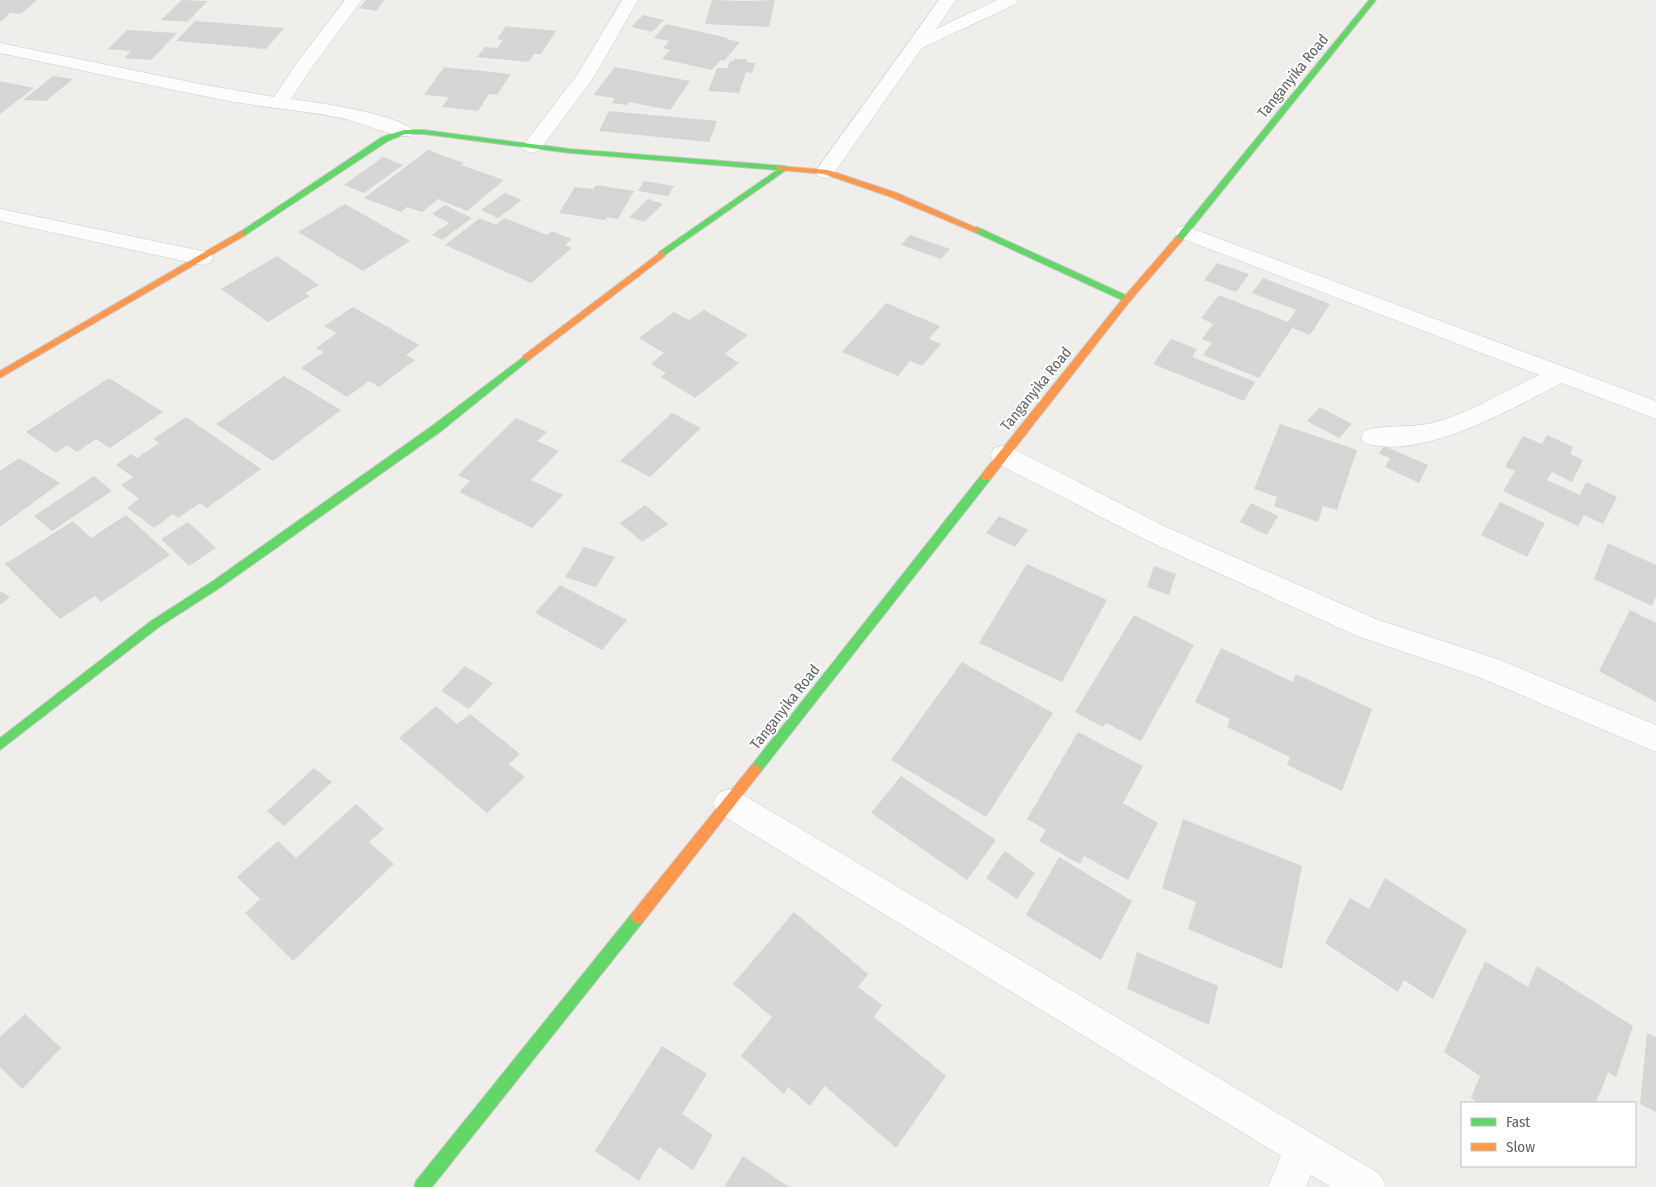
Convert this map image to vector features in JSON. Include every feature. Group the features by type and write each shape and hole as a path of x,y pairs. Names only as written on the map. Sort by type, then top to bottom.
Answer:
{"street":[{"path":"280,102 302,68 354,0"},
{"path":"532,147 586,77 630,0"},
{"path":"825,172 948,0"},
{"path":"915,46 1010,0"},
{"name":"Tanganyika Road","path":"422,1187 729,803 1127,299 1185,232 1373,0"},
{"path":"0,48 236,97 342,111 379,120 404,132"},
{"path":"0,375 202,258 250,229 370,148 385,139 404,132 424,132 532,147 825,172 894,195 991,236 1127,299"},
{"path":"0,745 155,624 225,578 436,429 645,265 785,168"},
{"path":"0,215 202,258"},
{"path":"1185,232 1656,410"},
{"path":"1373,437 1395,437 1432,432 1458,424 1561,374"},
{"path":"1003,454 1157,534 1367,628 1490,668 1656,739"},
{"path":"729,803 1367,1187"},
{"path":"1287,1187 1303,1148"}],"building":[{"path":"0,0 37,0 21,14 10,13 0,21"},
{"path":"182,0 208,1 187,22 161,20"},
{"path":"366,0 385,0 376,11 359,8"},
{"path":"712,0 775,0 769,27 705,24"},
{"path":"643,15 664,20 652,32 631,27"},
{"path":"195,21 284,28 266,49 176,41"},
{"path":"666,24 740,42 724,61 721,60 712,70 662,59 670,50 663,48 669,41 654,38"},
{"path":"506,26 556,31 541,54 534,54 528,62 477,57 485,47 497,48 503,40 497,39"},
{"path":"127,30 177,33 151,60 124,58 131,51 108,49"},
{"path":"747,59 746,62 755,63 752,73 746,72 739,93 708,91 717,68 727,68 730,61"},
{"path":"444,67 511,74 497,95 489,94 478,111 442,107 449,97 424,95"},
{"path":"615,67 690,81 670,110 629,102 627,105 612,103 615,98 593,95"},
{"path":"53,76 73,79 46,101 23,100"},
{"path":"0,81 34,88 0,114"},
{"path":"609,111 717,121 709,142 599,131"},
{"path":"428,150 464,163 461,165 504,180 467,211 438,199 422,212 407,207 401,212 364,198"},
{"path":"383,157 403,165 364,193 344,185"},
{"path":"644,181 674,186 668,196 638,191"},
{"path":"596,185 634,191 618,219 607,217 605,220 559,213 575,187 593,189"},
{"path":"505,193 522,200 498,218 481,210"},
{"path":"648,199 663,204 644,222 629,217"},
{"path":"345,204 410,241 363,271 298,232"},
{"path":"445,205 472,218 442,240 432,235 449,223 432,214"},
{"path":"480,218 496,225 505,218 547,235 552,231 572,239 565,245 572,248 531,283 445,245"},
{"path":"910,235 950,249 941,259 901,245"},
{"path":"277,256 319,285 305,293 310,296 268,322 221,289"},
{"path":"1217,263 1249,274 1236,292 1204,280"},
{"path":"1263,278 1330,304 1310,335 1292,328 1259,378 1203,355 1212,343 1202,339 1213,324 1201,318 1219,295 1288,322 1296,310 1252,293"},
{"path":"886,303 940,326 929,339 941,344 922,366 910,361 898,376 842,352"},
{"path":"353,307 419,345 406,355 415,360 379,387 369,381 347,397 301,368 324,352 316,348 337,333 324,326"},
{"path":"704,310 748,335 725,354 739,363 695,398 661,377 666,373 651,364 664,353 639,338 674,312 689,320"},
{"path":"1171,339 1197,349 1192,357 1255,382 1244,401 1153,364"},
{"path":"284,376 341,410 273,461 216,424"},
{"path":"109,378 163,412 110,448 96,439 77,452 67,445 56,453 26,432"},
{"path":"1320,407 1352,424 1339,438 1307,421"},
{"path":"672,413 701,428 650,477 620,461"},
{"path":"186,417 261,469 207,508 200,503 178,518 173,514 154,528 127,508 139,499 121,485 133,477 116,465 131,454 137,458 159,443 153,439"},
{"path":"516,418 547,432 537,441 559,451 531,480 563,495 532,528 459,492 470,481 458,475"},
{"path":"1280,424 1357,450 1337,510 1323,506 1318,522 1274,506 1277,497 1254,489"},
{"path":"1547,435 1573,447 1570,454 1583,460 1572,482 1552,472 1547,480 1580,495 1586,482 1617,497 1603,524 1584,515 1578,526 1503,491 1515,471 1505,467 1523,436 1542,444"},
{"path":"1384,446 1428,465 1419,483 1385,467 1390,458 1379,454"},
{"path":"19,458 60,483 0,527 0,471"},
{"path":"94,476 112,491 52,531 34,516"},
{"path":"1500,502 1545,523 1527,557 1481,535"},
{"path":"1251,503 1278,516 1267,535 1240,522"},
{"path":"645,505 668,524 642,542 620,523"},
{"path":"126,515 170,555 101,602 95,596 60,619 5,564 73,521 91,538"},
{"path":"999,516 1028,530 1015,547 986,533"},
{"path":"188,522 216,548 189,566 161,539"},
{"path":"1608,543 1656,565 1656,596 1652,606 1594,579"},
{"path":"584,547 615,557 596,587 565,577"},
{"path":"1027,564 1107,600 1062,682 979,643"},
{"path":"1154,566 1176,574 1169,595 1147,587"},
{"path":"560,585 627,620 602,650 535,613"},
{"path":"0,591 10,597 0,605"},
{"path":"1630,610 1656,623 1656,702 1599,671"},
{"path":"1134,615 1194,645 1141,741 1106,723 1103,727 1075,712"},
{"path":"1221,648 1293,682 1296,674 1372,709 1342,791 1287,765 1290,757 1227,727 1230,719 1195,702"},
{"path":"962,662 1053,713 986,817 891,760"},
{"path":"465,666 493,683 469,709 441,691"},
{"path":"436,706 457,724 470,714 520,754 509,764 525,777 487,813 399,738"},
{"path":"1078,732 1143,766 1123,803 1158,823 1128,880 1084,856 1080,864 1039,841 1046,830 1027,819"},
{"path":"314,768 332,782 284,826 267,811"},
{"path":"901,776 996,840 967,880 871,813"},
{"path":"356,804 384,829 369,842 394,864 293,961 245,913 260,899 237,877 278,841 296,858"},
{"path":"1183,819 1302,866 1282,969 1188,929 1196,902 1162,888"},
{"path":"1005,851 1035,873 1017,899 986,878"},
{"path":"1059,857 1132,901 1101,960 1026,915"},
{"path":"1385,878 1467,930 1433,999 1404,980 1398,992 1325,943 1350,898 1369,909"},
{"path":"794,912 868,974 858,987 882,1005 874,1017 946,1076 896,1148 825,1086 810,1106 788,1087 784,1094 741,1056 772,1017 733,984"},
{"path":"1137,952 1218,986 1209,1025 1127,989"},
{"path":"1485,961 1528,987 1537,966 1633,1026 1616,1077 1608,1072 1596,1102 1477,1102 1471,1098 1480,1076 1444,1052"},
{"path":"25,1014 61,1048 22,1089 0,1067 0,1037"},
{"path":"1647,1033 1656,1037 1656,1112 1640,1104"},
{"path":"662,1046 707,1074 682,1114 713,1135 693,1170 659,1147 639,1181 595,1151"},
{"path":"743,1156 789,1187 724,1187"}],"traffic: fast":[{"path":"1178,240 1373,0"},
{"path":"241,234 385,139 404,132 424,132 570,151 780,168"},
{"path":"662,254 785,168"},
{"path":"977,230 1127,299"},
{"path":"0,745 155,624 217,584 436,429 526,358"},
{"path":"755,770 986,477"},
{"path":"422,1187 638,917"}],"traffic: slow":[{"path":"780,168 825,172 894,195 977,230"},
{"path":"0,375 241,234"},
{"path":"986,477 1127,299 1178,240"},
{"path":"526,358 662,254"},
{"path":"638,917 755,770"}]}
